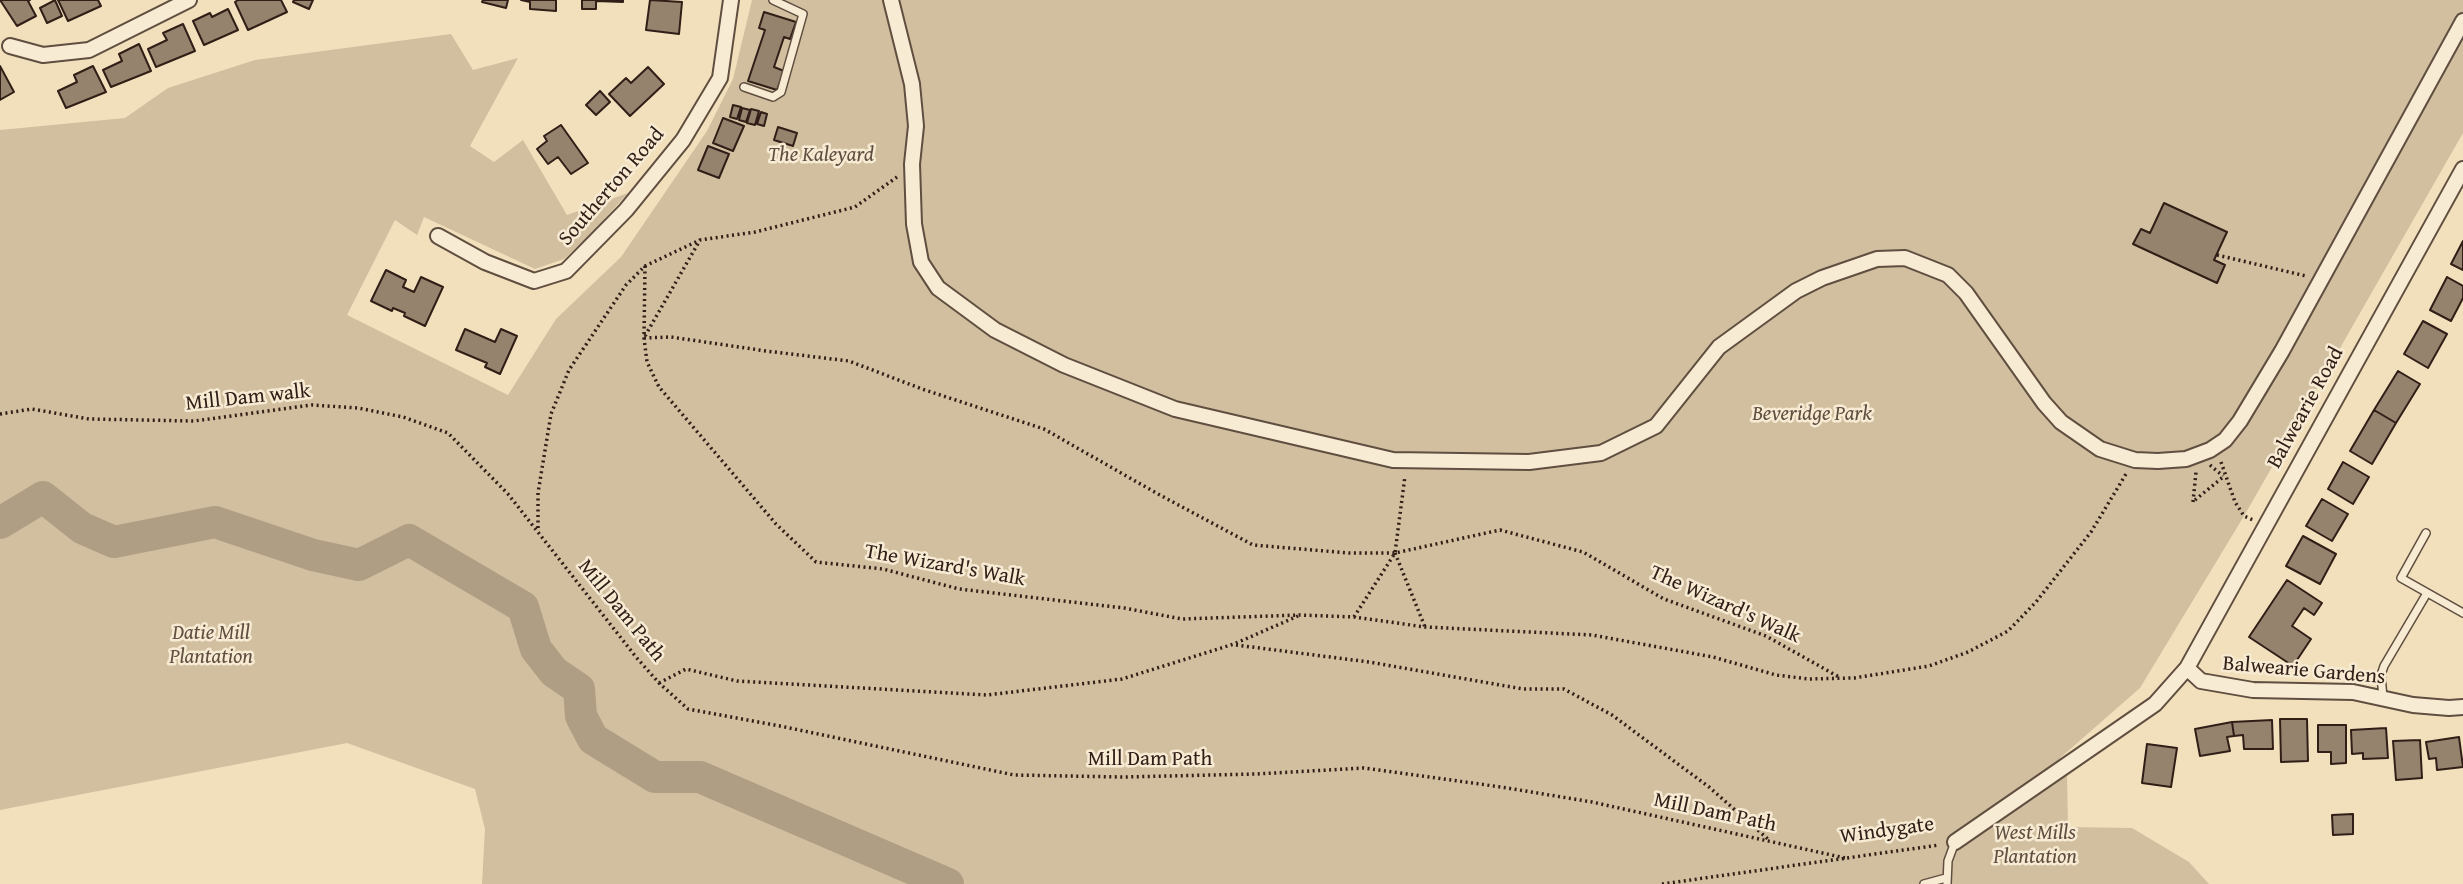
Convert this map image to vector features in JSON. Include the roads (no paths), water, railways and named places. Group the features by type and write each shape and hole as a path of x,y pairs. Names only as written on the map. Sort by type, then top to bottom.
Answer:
{"street":[{"path":"10,46 43,55 89,50 189,0"},
{"name":"Southerton Road","path":"438,236 485,262 534,281 566,271 626,210 683,140 720,78 731,0"},
{"path":"891,0 912,84 916,126 912,164 914,224 921,262 938,288 995,331 1064,365 1175,409 1394,460 1529,462 1601,453 1656,426 1719,347 1796,291 1822,278 1877,259 1905,258 1948,275 1966,293 2044,403 2062,422 2100,449 2134,460 2186,459 2198,454 2225,440 2240,421 2463,21"},
{"name":"Balwearie Road","path":"2187,668 2463,169"},
{"name":"Balwearie Gardens","path":"2187,668 2201,681 2253,690 2353,692 2413,705 2463,707"},
{"name":"Windygate","path":"1955,842 2155,704 2187,668"}],"lane":[{"path":"744,87 773,97 781,92 803,14 774,0"},
{"path":"2426,533 2401,578 2463,613"},
{"path":"2384,698 2381,675 2384,666 2427,593"},
{"path":"1924,884 1946,881 1948,861 1955,842"}],"waterway":[{"path":"0,523 43,497 82,528 114,542 215,522 313,555 359,565 409,540 523,607 536,649 554,672 579,689 581,716 593,739 655,777 700,777 948,884"}],"park label":[{"name":"The Kaleyard","path":"821,156"},
{"name":"Beveridge Park","path":"1812,415"},
{"name":"Datie Mill Plantation","path":"211,646"},
{"name":"West Mills Plantation","path":"2035,846"}]}
